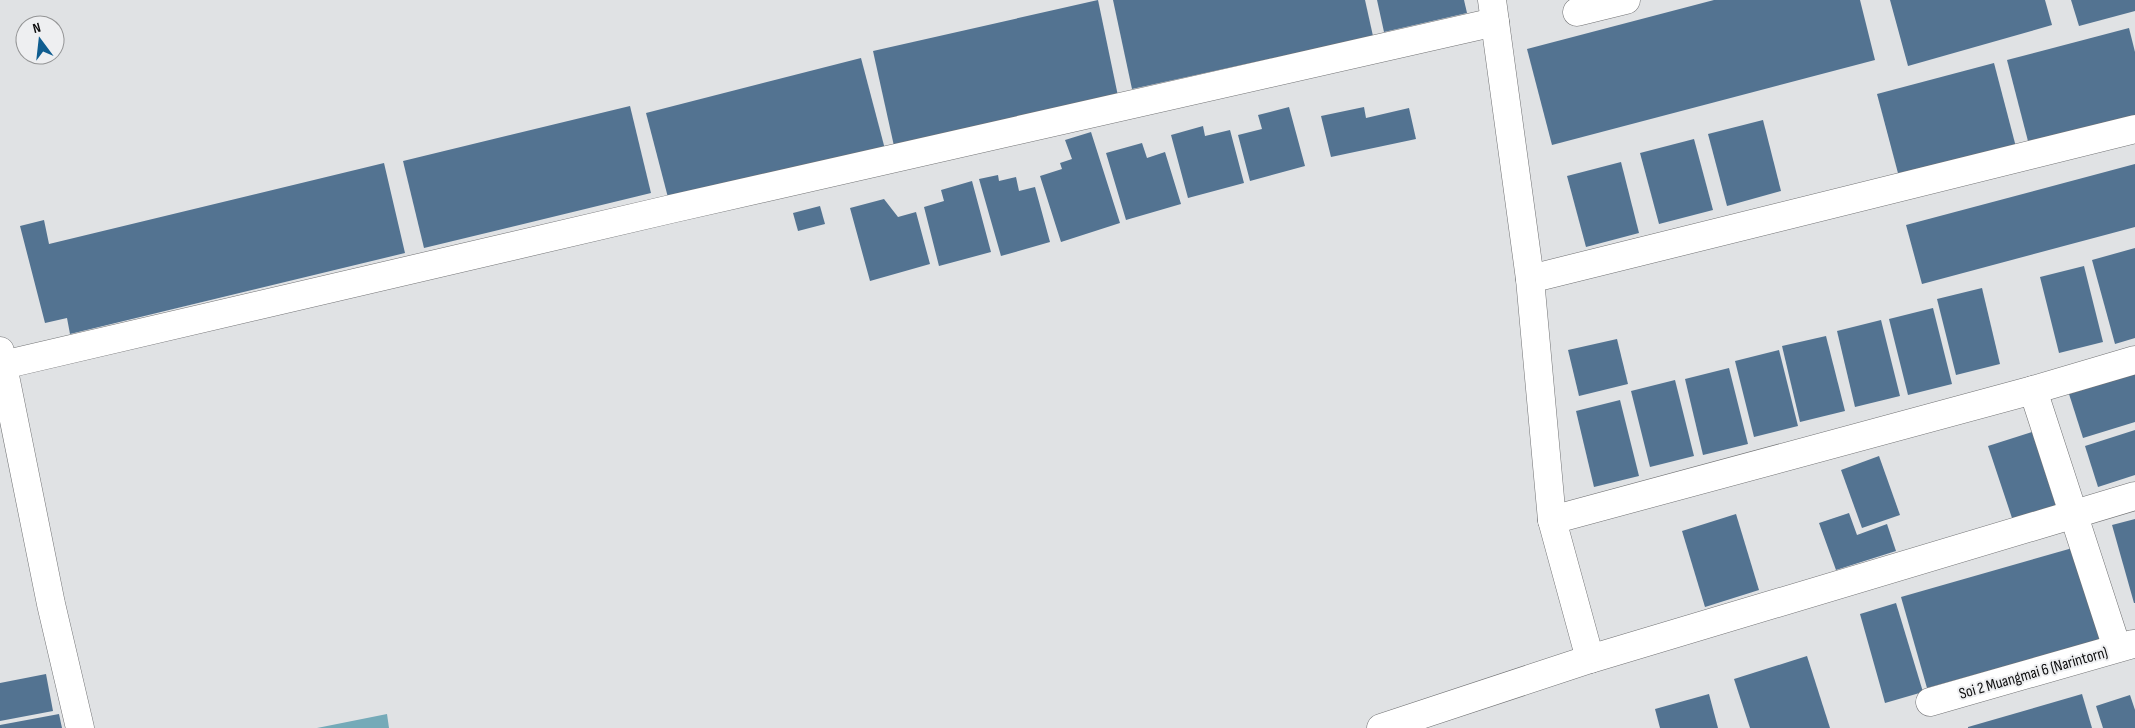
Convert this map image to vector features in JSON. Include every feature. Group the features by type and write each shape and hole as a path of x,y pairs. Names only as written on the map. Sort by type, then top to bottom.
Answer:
{"street":[{"path":"1577,12 1626,0"},
{"path":"80,728 51,604 1,358 671,209 1493,11 1530,279 1552,520 1590,659"},
{"path":"1530,279 2135,129"},
{"path":"1552,520 2033,390 2135,360"},
{"path":"2033,390 2074,514 2126,646"},
{"path":"1380,728 1420,722 1590,659 2135,496"},
{"name":"Soi 2 Muangmai 6 (Narintorn)","path":"1930,702 2126,646"}],"water":[{"path":"387,714 389,728 317,728"}],"building":[{"path":"1098,0 1118,96 894,146 873,51"},
{"path":"1113,0 1365,0 1373,36 1132,89"},
{"path":"1377,0 1464,0 1467,13 1384,32"},
{"path":"1714,0 1860,0 1875,60 1552,145 1527,49"},
{"path":"1890,0 2045,0 2052,25 1908,66"},
{"path":"2071,0 2135,0 2135,11 2079,26"},
{"path":"2129,28 2135,52 2135,117 2029,145 2007,60"},
{"path":"861,58 886,153 671,209 646,113"},
{"path":"1994,63 2016,147 1899,177 1877,94"},
{"path":"630,106 651,193 424,248 403,161"},
{"path":"1289,107 1305,166 1250,181 1238,135 1262,129 1258,115"},
{"path":"1364,107 1366,118 1409,108 1416,139 1331,157 1321,116"},
{"path":"1763,120 1781,191 1727,206 1708,134"},
{"path":"1203,126 1205,136 1230,130 1244,183 1188,198 1171,135"},
{"path":"1091,132 1120,223 1061,242 1040,176 1062,169 1060,163 1072,159 1065,140"},
{"path":"1694,139 1713,210 1659,224 1640,153"},
{"path":"1142,143 1147,158 1165,152 1181,204 1126,220 1106,153"},
{"path":"1621,162 1639,233 1586,247 1567,176"},
{"path":"384,163 405,253 70,334 67,318 45,323 20,226 44,220 49,244"},
{"path":"2135,164 2135,227 1922,284 1906,225"},
{"path":"998,175 999,181 1016,177 1019,191 1035,187 1050,242 1001,256 979,179"},
{"path":"972,181 991,252 939,266 924,207 944,201 941,190"},
{"path":"884,199 898,217 916,212 930,264 870,281 850,208"},
{"path":"820,206 825,224 798,231 793,213"},
{"path":"2135,248 2135,338 2115,344 2092,260"},
{"path":"2084,266 2103,342 2059,353 2040,277"},
{"path":"1982,288 2000,364 1956,375 1937,299"},
{"path":"1933,308 1952,384 1908,395 1889,319"},
{"path":"1881,320 1900,396 1855,407 1837,331"},
{"path":"1826,336 1845,411 1800,422 1782,346"},
{"path":"1617,339 1628,384 1579,396 1568,350"},
{"path":"1779,350 1798,426 1754,437 1735,361"},
{"path":"1729,368 1748,444 1703,455 1685,379"},
{"path":"2135,374 2135,422 2083,438 2069,394"},
{"path":"1675,380 1694,456 1650,467 1631,391"},
{"path":"1620,400 1639,476 1594,487 1576,411"},
{"path":"2135,430 2135,475 2098,487 2085,446"},
{"path":"2032,432 2056,506 2013,521 1988,446"},
{"path":"1879,456 1900,515 1862,528 1841,470"},
{"path":"1849,513 1857,535 1887,524 1896,551 1836,570 1819,523"},
{"path":"1736,514 1759,590 1705,607 1682,531"},
{"path":"2135,519 2135,603 2134,603 2112,525"},
{"path":"2076,547 2102,639 1927,688 1901,597"},
{"path":"1896,603 1923,692 1885,703 1860,614"},
{"path":"1807,656 1830,728 1750,728 1734,679"},
{"path":"46,674 53,711 0,721 0,683"},
{"path":"1709,694 1718,728 1660,728 1655,709"},
{"path":"2082,694 2092,728 1968,728 1968,727"},
{"path":"2130,695 2135,710 2135,728 2103,728 2096,706"},
{"path":"59,714 62,728 0,728 0,725"}]}
